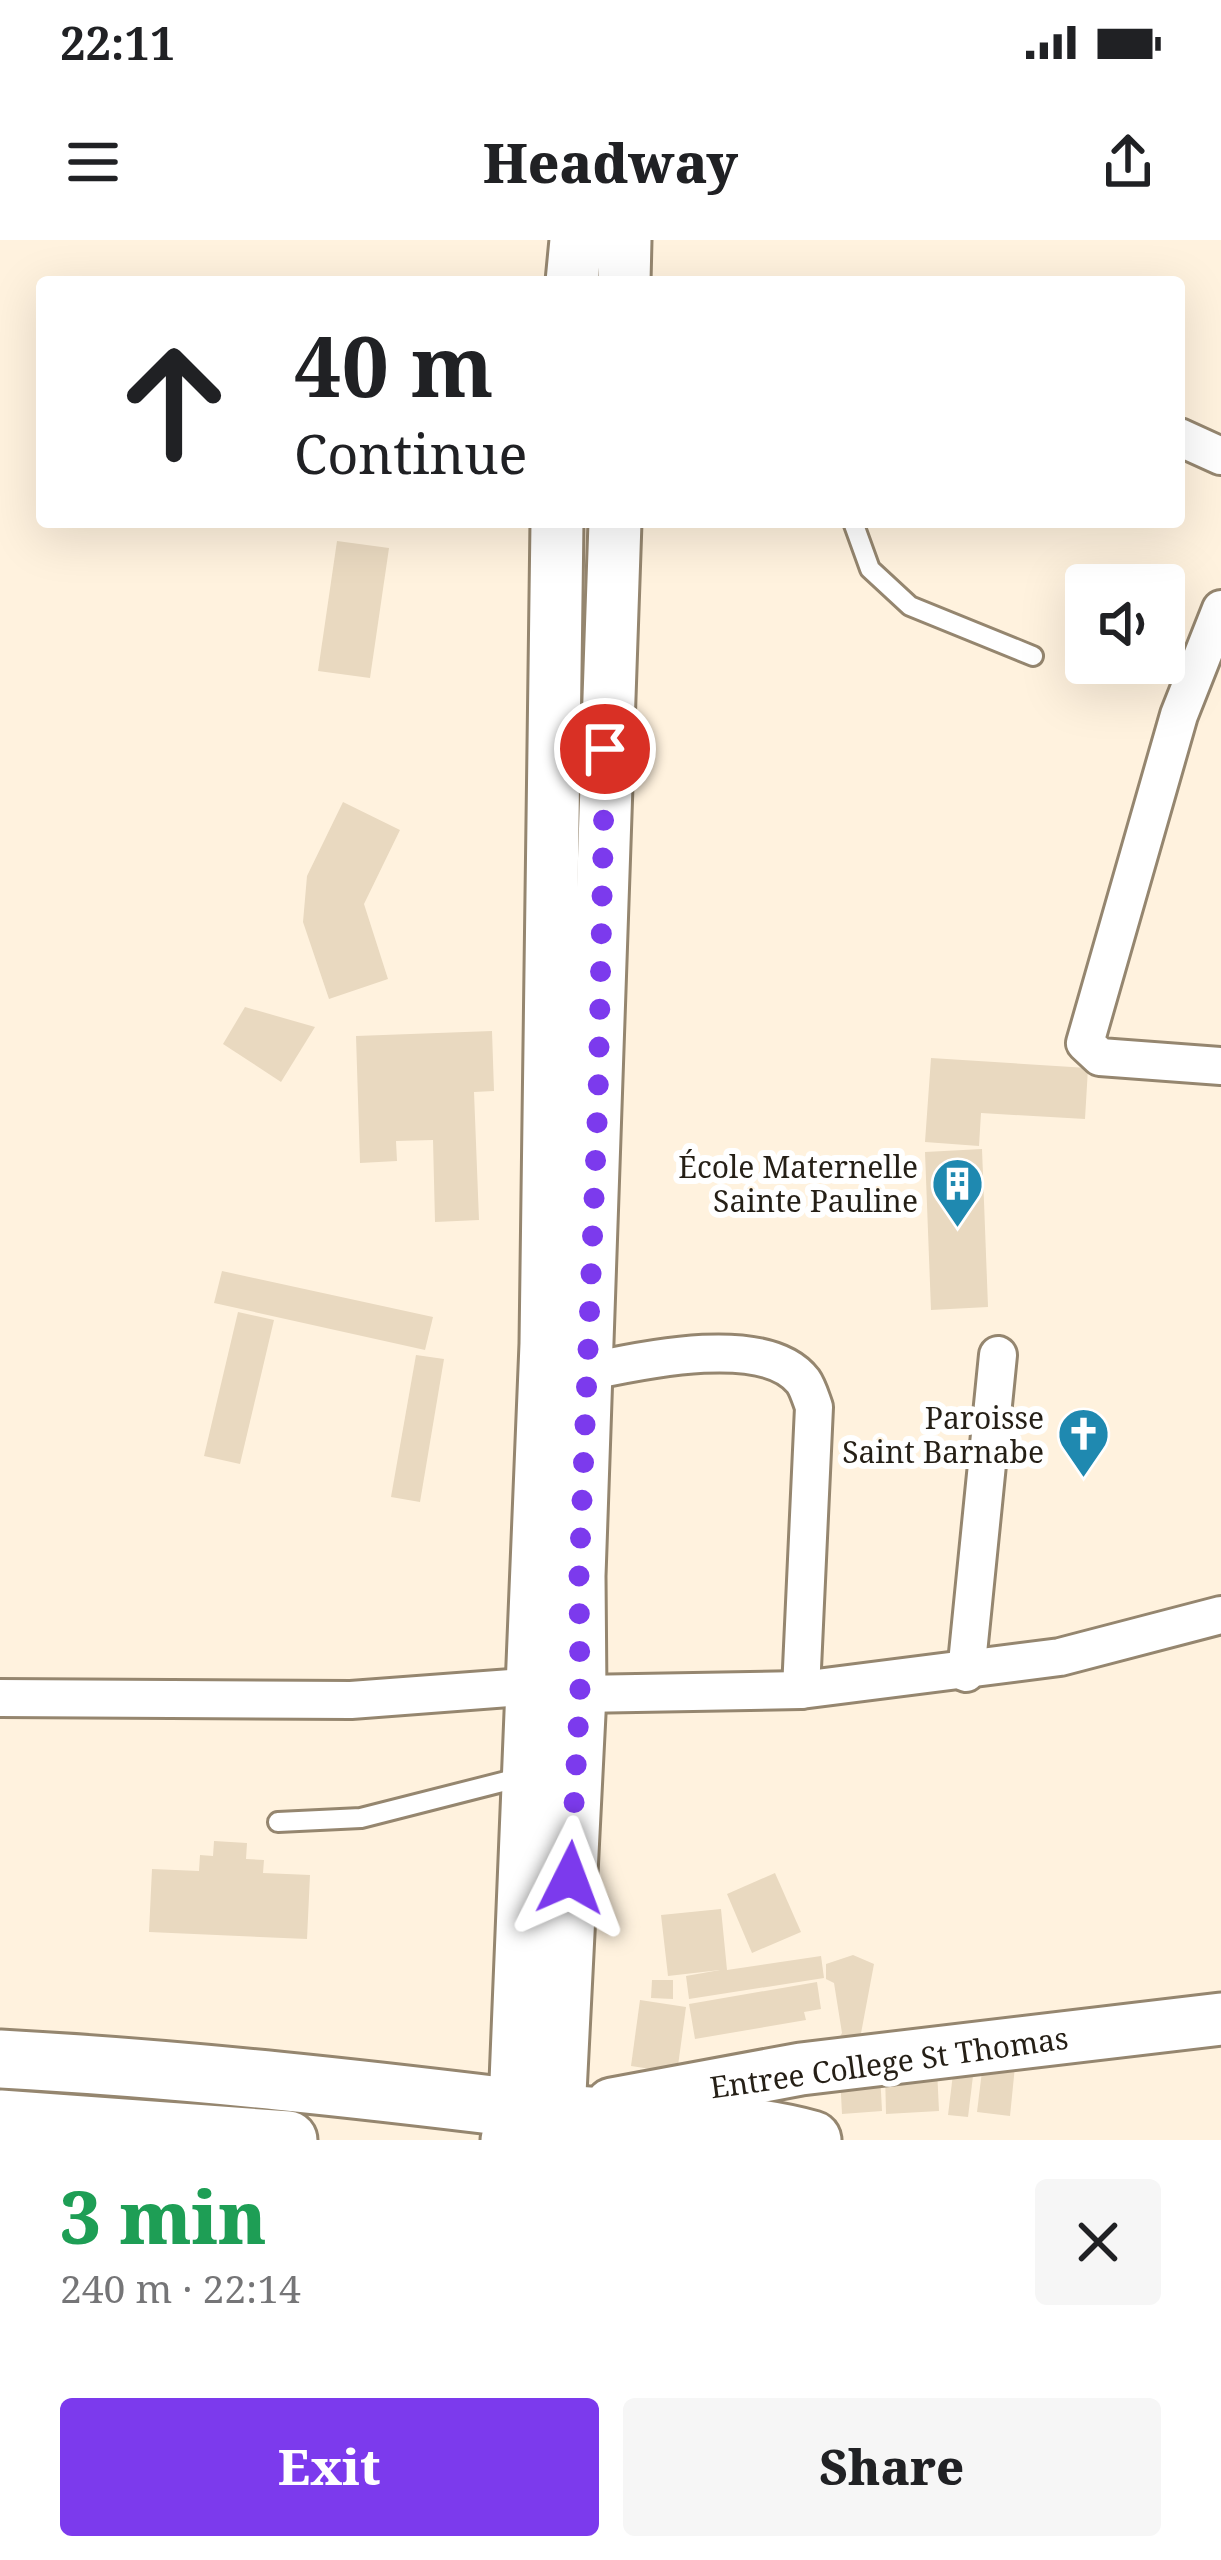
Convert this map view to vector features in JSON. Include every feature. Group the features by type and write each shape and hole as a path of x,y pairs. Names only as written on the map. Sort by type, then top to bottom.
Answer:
{"main road":[{"path":"0,2059 94,2064 533,2125 765,2127 812,2140"},
{"path":"0,2119 288,2140"}],"street":[{"path":"573,276 576,240"},
{"path":"624,276 626,240"},
{"path":"1185,440 1221,456"},
{"path":"533,2125 558,1690 546,1344 557,528"},
{"path":"533,2125 531,1774 558,1690 579,1576 615,528"},
{"path":"1221,610 1179,715 1085,1042 1100,1057 1221,1066"},
{"path":"587,1372 716,1352 778,1363 803,1380 814,1407 801,1690"},
{"path":"966,1672 998,1355"},
{"path":"0,1698 351,1700 558,1690 801,1690 1060,1657 1221,1615"},
{"name":"Entree College St Thomas","path":"533,2125 801,2068 1221,2019"}],"lane":[{"path":"855,528 869,569 910,606 1033,656"},
{"path":"278,1822 361,1818 531,1774"}],"building":[{"path":"337,541 389,548 370,678 318,671"},
{"path":"343,802 400,830 364,904 388,979 329,999 303,922 307,876"},
{"path":"245,1007 315,1027 281,1082 223,1044"},
{"path":"492,1031 494,1091 474,1092 479,1220 435,1222 433,1140 396,1141 397,1161 360,1163 356,1036"},
{"path":"931,1058 1088,1068 1085,1119 981,1113 979,1146 925,1142"},
{"name":"École Maternelle Sainte Pauline","path":"982,1149 988,1307 931,1310 925,1152"},
{"path":"222,1271 433,1317 425,1350 214,1303"},
{"path":"238,1312 274,1320 240,1464 204,1456"},
{"path":"416,1355 444,1359 420,1502 391,1497"},
{"path":"214,1841 247,1843 246,1859 264,1860 263,1873 310,1875 307,1939 149,1932 152,1869 199,1871 200,1855 213,1856"},
{"path":"775,1873 801,1932 752,1953 727,1894"},
{"path":"721,1909 727,1970 821,1956 824,1978 689,1999 686,1976 720,1970 668,1976 661,1915"},
{"path":"853,1955 874,1964 859,2044 838,2040 842,2033 834,1983 826,1979 826,1964"},
{"path":"652,1980 673,1980 673,1999 651,1998"},
{"path":"817,1982 821,2009 804,2012 806,2020 695,2039 689,2004"},
{"path":"640,2000 686,2007 677,2073 631,2066"},
{"path":"983,2063 1015,2066 1010,2116 977,2112"},
{"path":"937,2069 939,2111 886,2114 885,2071"},
{"path":"880,2073 882,2111 842,2114 840,2075"},
{"path":"953,2074 973,2076 968,2117 948,2115"}],"place":[{"name":"École Maternelle Sainte Pauline","path":"957,1229"},
{"name":"Paroisse Saint Barnabe","path":"1083,1480"}],"route":[{"path":"570,1878 580,1694 579,1576 598,1099 605,749"}]}
